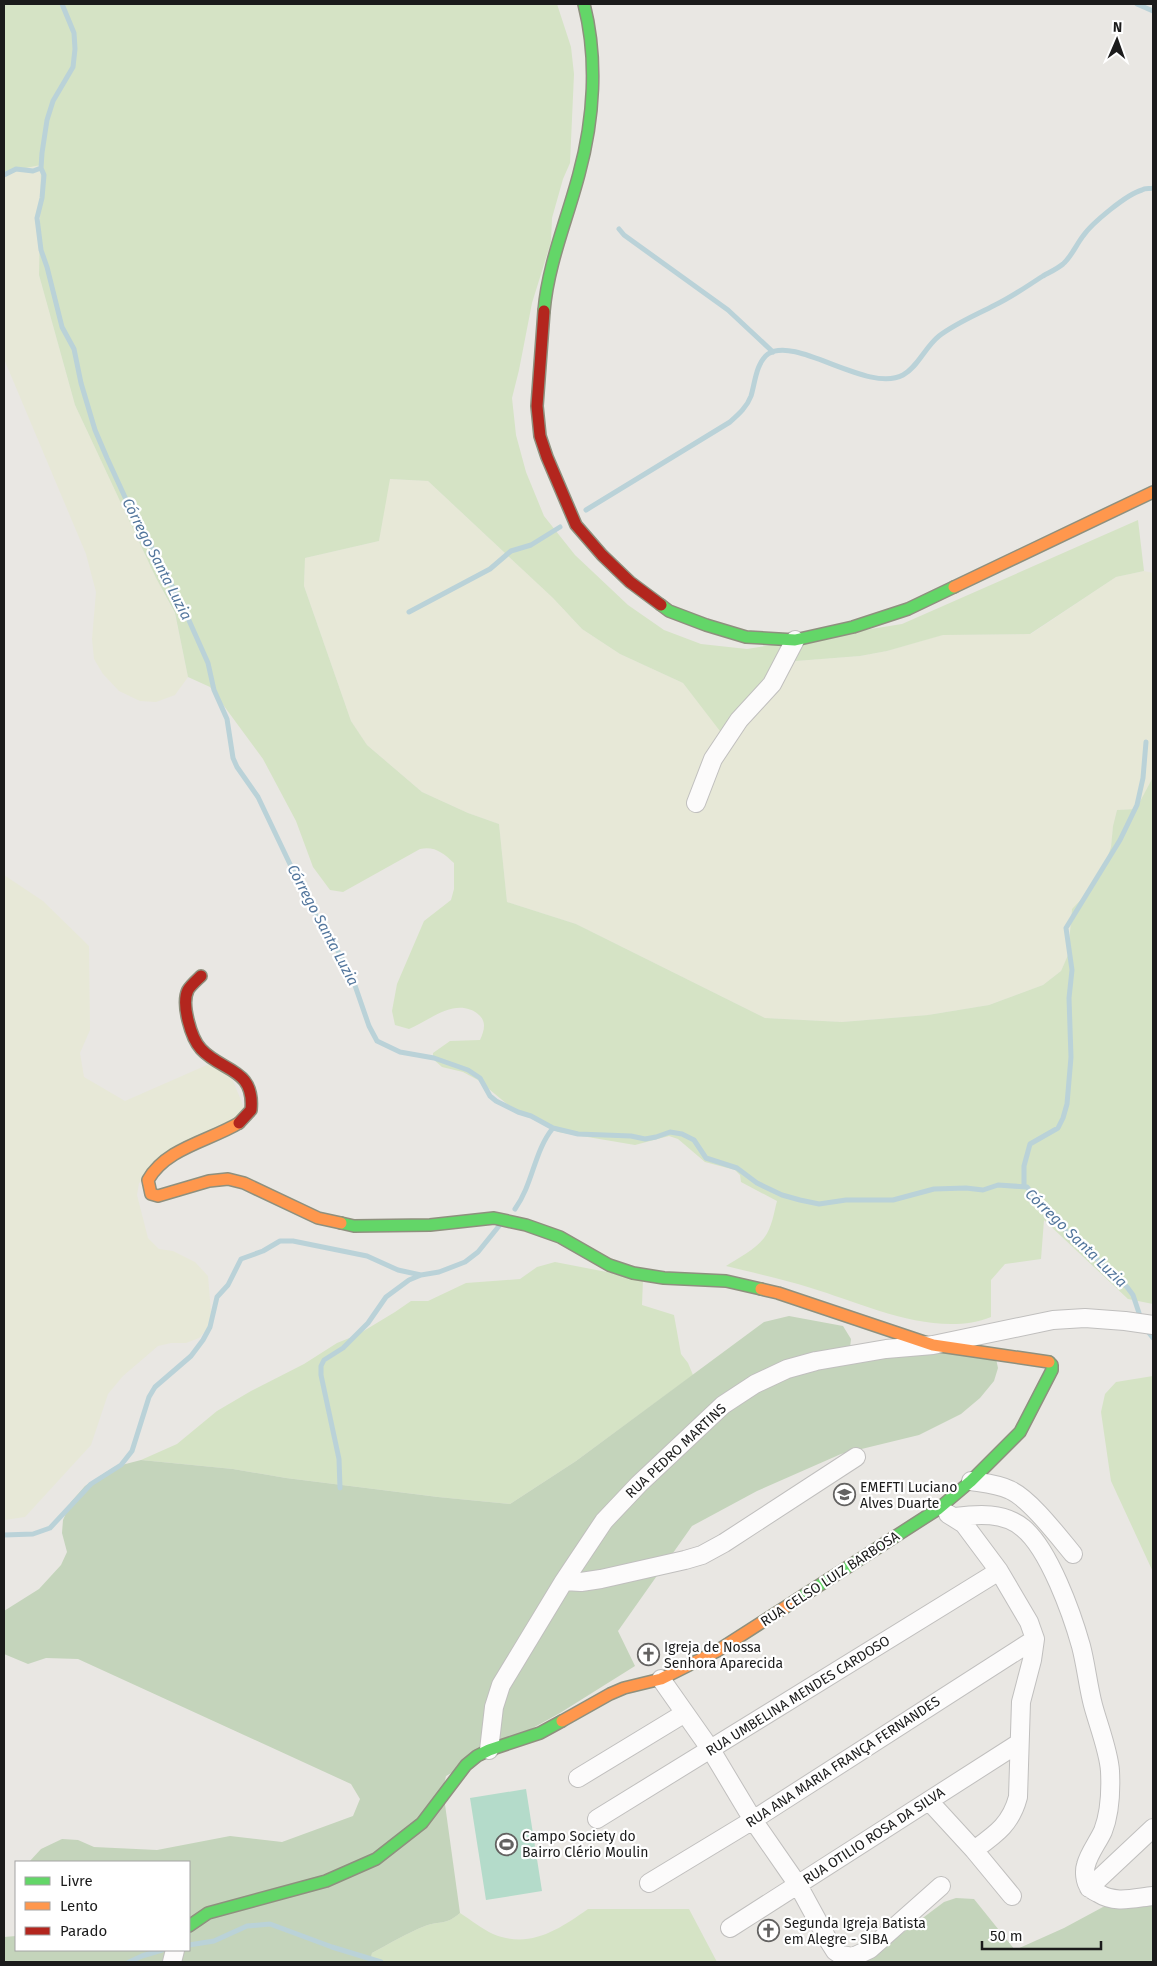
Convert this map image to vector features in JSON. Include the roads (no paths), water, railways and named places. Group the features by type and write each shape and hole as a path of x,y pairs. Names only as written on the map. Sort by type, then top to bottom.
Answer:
{"main road":[{"path":"584,4 591,31 593,64 592,106 580,172 551,269 545,304 536,406 540,436 547,457 576,525 602,555 630,582 669,611 706,626 746,637 795,640 853,627 908,609 1153,492"},
{"path":"201,976 187,990 185,1001 195,1040 202,1050 243,1076 249,1088 251,1109 245,1120 234,1128 166,1157 154,1169 147,1180 147,1188 151,1194 158,1196 208,1181 228,1179 244,1183 318,1218 354,1226 430,1225 494,1218 526,1225 560,1237 609,1265 633,1273 664,1278 718,1280 778,1293 933,1346"},
{"name":"RUA CELSO LUIZ BARBOSA","path":"190,1925 208,1913 326,1881 376,1859 422,1823 466,1765 477,1756 489,1750 540,1733 624,1688 661,1680 716,1651 938,1509 971,1481 1020,1432 1052,1370 1052,1365 1049,1362 933,1346"}],"street":[{"path":"696,803 714,759 739,720 772,684 795,640"},
{"name":"RUA PEDRO MARTINS","path":"489,1750 494,1707 501,1686 564,1581 604,1521 639,1484 723,1405 755,1384 787,1369 816,1361 886,1349 933,1346 1053,1320 1085,1318 1153,1325"},
{"path":"564,1581 581,1582 601,1579 702,1556 856,1456"},
{"path":"971,1481 1012,1490 1045,1521 1073,1554"},
{"path":"938,1509 955,1517 975,1536 999,1571 1029,1622 1035,1640 1021,1702 1018,1797 1014,1811 995,1835 974,1850"},
{"path":"955,1517 992,1514 1023,1527 1036,1541 1046,1558 1069,1610 1081,1647 1090,1694 1110,1769 1110,1798 1103,1830 1086,1865 1086,1879 1089,1888 1108,1899 1119,1900 1153,1896"},
{"name":"RUA UMBELINA MENDES CARDOSO","path":"598,1819 999,1571"},
{"name":"RUA ANA MARIA FRANÇA FERNANDES","path":"649,1883 753,1820 1035,1640"},
{"path":"661,1680 711,1750 753,1820 798,1885 835,1951 841,1955 853,1957 863,1954 941,1886"},
{"path":"578,1778 685,1713"},
{"name":"RUA OTILIO ROSA DA SILVA","path":"730,1928 1019,1743"},
{"path":"929,1801 974,1850 1012,1896"},
{"path":"1089,1888 1153,1828"}],"waterway":[{"name":"Córrego Santa Luzia","path":"62,4 74,33 73,67 53,101 47,120 41,168 44,175 42,198 37,218 41,250 62,327 74,349 81,383 95,430 107,458 135,519 183,607 208,663 214,690 227,719 233,758 258,797 309,904 350,971 369,1026 377,1041 400,1052 434,1058 468,1070 480,1078 490,1096 496,1101 553,1128 578,1134 631,1136 645,1139 670,1132 682,1134 694,1140 706,1158 737,1168 757,1183 782,1195 800,1200 819,1204 846,1200 893,1200 934,1189 966,1188 983,1190 998,1185 1027,1187 1049,1215 1127,1287 1133,1295 1141,1319"},
{"path":"1137,4 1153,11"},
{"path":"4,175 16,169 33,171 41,168"},
{"path":"586,510 730,422 747,404 758,368 768,354 780,350 796,352 871,377 888,379 903,375 913,367 939,336 1061,266 1069,258 1080,239 1102,217 1119,203 1136,193 1153,188"},
{"path":"619,229 624,235 728,310 773,352"},
{"path":"409,612 490,569 511,551 531,545 560,527"},
{"path":"1024,1186 1024,1166 1030,1144 1058,1128 1067,1104 1071,1057 1069,998 1072,970 1066,928 1120,840 1137,805 1143,778 1146,742"},
{"path":"515,1209 526,1189 542,1147 553,1128"},
{"path":"4,1535 33,1534 50,1528 91,1484 121,1465 132,1451 149,1397 155,1387 191,1356 203,1340 210,1327 217,1297 228,1285 241,1259 263,1251 280,1241 293,1241 367,1256 398,1270 421,1275 439,1272 465,1262 478,1252 499,1226"},
{"path":"340,1488 339,1459 321,1375 321,1366 324,1360 343,1348 368,1323 386,1297 409,1280 421,1275"},
{"name":"Córrego Santa Luzia","path":"1146,1329 1153,1338"},
{"path":"190,1945 214,1941 247,1926 270,1924 332,1947 381,1962"},
{"path":"129,1962 159,1951"}],"place":[{"name":"EMEFTI Luciano Alves Duarte","path":"844,1495"},
{"name":"Igreja de Nossa Senhora Aparecida","path":"648,1655"},
{"name":"Campo Society do Bairro Clério Moulin","path":"506,1844"},
{"name":"Segunda Igreja Batista em Alegre - SIBA","path":"768,1931"}]}
